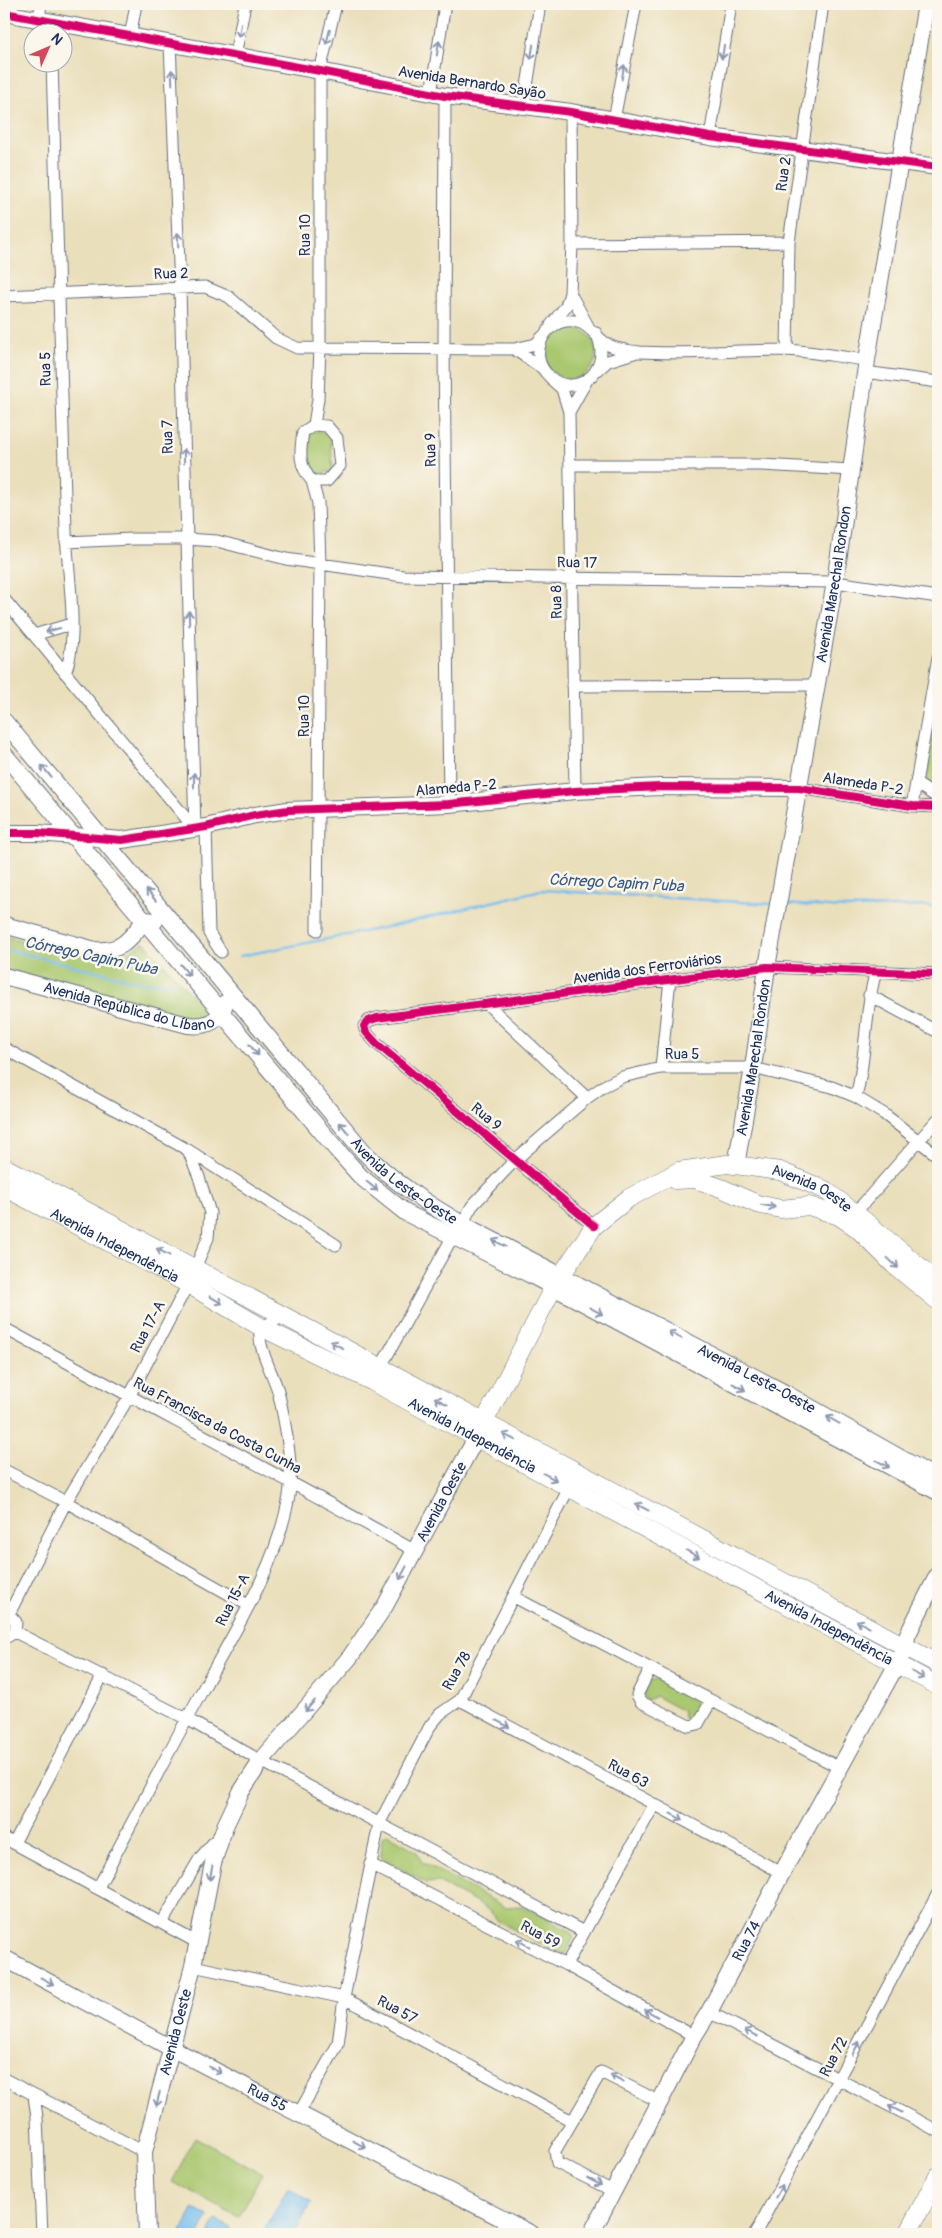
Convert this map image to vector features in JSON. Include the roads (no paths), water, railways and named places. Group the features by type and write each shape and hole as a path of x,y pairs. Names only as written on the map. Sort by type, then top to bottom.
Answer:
{"main road":[{"name":"Avenida Oeste","path":"480,1431 557,1282 594,1226 629,1198 679,1171 728,1164 736,1165 780,1171 825,1190 855,1212 938,1282"},
{"path":"736,1165 736,1183 744,1197"},
{"name":"Avenida Independência","path":"4,1167 43,1198 192,1276 283,1317 377,1375 480,1431 938,1664"},
{"path":"794,1206 799,1188 797,1178"},
{"name":"Avenida Oeste","path":"661,1182 695,1179 744,1197 757,1204 781,1209 794,1206 809,1206 838,1216 857,1228 894,1265 938,1301"},
{"name":"Avenida Independência","path":"4,1187 43,1198"},
{"name":"Avenida Independência","path":"192,1276 261,1327 377,1375"},
{"name":"Avenida Independência","path":"480,1431 570,1488 938,1686"},
{"path":"907,2234 938,2176"}],"street":[{"path":"130,36 136,4"},
{"path":"235,56 245,4"},
{"name":"Rua 10","path":"314,425 318,399 320,347 320,71 336,4"},
{"name":"Rua 9","path":"445,4 438,94 448,577 449,804"},
{"path":"524,105 540,4"},
{"path":"614,120 636,4"},
{"path":"710,137 731,4"},
{"name":"Rua 2","path":"787,350 789,242 823,4"},
{"name":"Avenida Marechal Rondon","path":"736,1165 753,1068 767,967 835,582 866,366 926,4"},
{"name":"Avenida Bernardo Sayão","path":"4,13 46,19 438,94 571,112 710,137 938,167"},
{"name":"Rua 7","path":"170,43 180,288 194,766 209,933 221,952"},
{"name":"Rua 5","path":"52,72 66,542 71,624 71,654 65,673"},
{"path":"545,372 538,352 546,333 566,306 570,293 572,244 571,112"},
{"path":"572,244 789,242"},
{"name":"Rua 2","path":"4,296 205,287 229,297 276,338 297,348 514,349 536,344 546,333"},
{"path":"570,293 600,343 602,353 600,364 591,377"},
{"path":"546,333 558,323 578,322 592,330 608,345 639,352 787,350 938,382"},
{"path":"514,349 557,382 567,384 577,384 591,377 608,361 639,352"},
{"name":"Rua 8","path":"545,372 562,389 570,412 574,791"},
{"name":"Rua 8","path":"570,412 591,377"},
{"name":"Rua 10","path":"318,399 327,426"},
{"path":"314,425 327,426 338,438 340,466 327,481 312,481 303,470 300,451 303,432 314,425"},
{"path":"570,465 762,465 851,470"},
{"name":"Rua 10","path":"312,481 318,503 320,564 317,930"},
{"name":"Rua 10","path":"318,503 327,481"},
{"name":"Rua 17","path":"66,542 186,539 218,541 286,559 403,576 835,582 938,596"},
{"path":"4,599 65,673 200,828"},
{"path":"34,635 71,624"},
{"path":"912,806 938,657"},
{"path":"573,686 816,685"},
{"name":"Avenida Leste-Oeste","path":"4,721 364,1152 380,1169 458,1230"},
{"name":"Avenida Leste-Oeste","path":"4,754 361,1177 406,1213 458,1230 937,1487"},
{"path":"917,784 938,798"},
{"name":"Alameda P-2","path":"4,833 38,833 76,838 122,840 200,828 255,815 288,810 449,804 574,791 660,787 799,788 912,806 938,807"},
{"path":"38,833 48,820 48,804"},
{"path":"4,925 95,950 106,951 122,946 145,920 157,922 189,953 203,958"},
{"name":"Avenida dos Ferroviários","path":"364,1026 368,1021 376,1018 488,1005 767,967 938,974"},
{"path":"856,1096 862,1076 869,995 876,971"},
{"name":"Avenida República do Líbano","path":"4,976 201,1027 210,1024 222,1013 225,1005 225,986"},
{"path":"661,1068 670,979"},
{"path":"869,995 938,1032"},
{"path":"488,1005 587,1098"},
{"name":"Rua 9","path":"364,1026 366,1032 376,1043 594,1226"},
{"path":"4,1048 188,1150 336,1245"},
{"name":"Rua 5","path":"377,1375 472,1206 515,1160 587,1098 604,1086 622,1077 661,1068 753,1068 832,1087 856,1096 938,1156"},
{"path":"855,1212 938,1119"},
{"name":"Rua 17-A","path":"7,1614 66,1502 128,1396 192,1276 208,1238 210,1222 199,1177 188,1150"},
{"path":"261,1327 283,1317"},
{"name":"Rua 15-A","path":"98,1888 248,1606 276,1546 289,1497 291,1481 278,1392 271,1368 261,1350 259,1332 261,1327"},
{"name":"Rua Francisca da Costa Cunha","path":"4,1328 128,1396 291,1481 415,1551"},
{"name":"Avenida Oeste","path":"147,2234 144,2152 193,1966 213,1863 223,1831 241,1792 261,1761 350,1657 385,1606 480,1431"},
{"path":"4,1470 66,1502 248,1606"},
{"name":"Rua 78","path":"298,2113 338,2044 344,1998 379,1824 430,1726 440,1714 460,1700 570,1488"},
{"name":"Rua 74","path":"591,2234 694,2036 709,2012 906,1647 907,1636 938,1574"},
{"name":"Rua 74","path":"906,1647 915,1640 938,1595"},
{"path":"514,1597 840,1768"},
{"path":"4,1637 15,1632 16,1622 7,1614"},
{"name":"Rua 59","path":"15,1632 187,1719 261,1761 584,1932"},
{"path":"650,1669 637,1695 641,1702 689,1726 698,1724 711,1701"},
{"path":"103,1675 9,1840 198,1943"},
{"name":"Rua 63","path":"460,1700 782,1874"},
{"path":"566,1965 654,1804"},
{"name":"Avenida Oeste","path":"162,1924 200,1858 223,1831"},
{"name":"Rua 59","path":"370,1864 566,1965 694,2036"},
{"name":"Rua 72","path":"755,2234 938,1893"},
{"name":"Rua 55","path":"4,1958 171,2048 532,2234"},
{"name":"Rua 57","path":"193,1966 344,1998 572,2121"},
{"path":"709,2012 938,2131"},
{"path":"613,2191 557,2163 555,2151 602,2072 660,2102"},
{"path":"4,2079 144,2152"},
{"path":"34,2096 38,2134 42,2234"}],"water":[{"path":"288,2188 312,2202 294,2234 262,2234"},
{"path":"194,2208 208,2216 199,2234 180,2234"},
{"path":"216,2220 231,2228 228,2234 209,2234"}],"waterway":[{"name":"Córrego Capim Puba","path":"240,956 393,926 541,890 773,904"},
{"name":"Córrego Capim Puba","path":"783,904 844,908 938,906"},
{"name":"Córrego Capim Puba","path":"4,949 141,982 174,984"}]}
